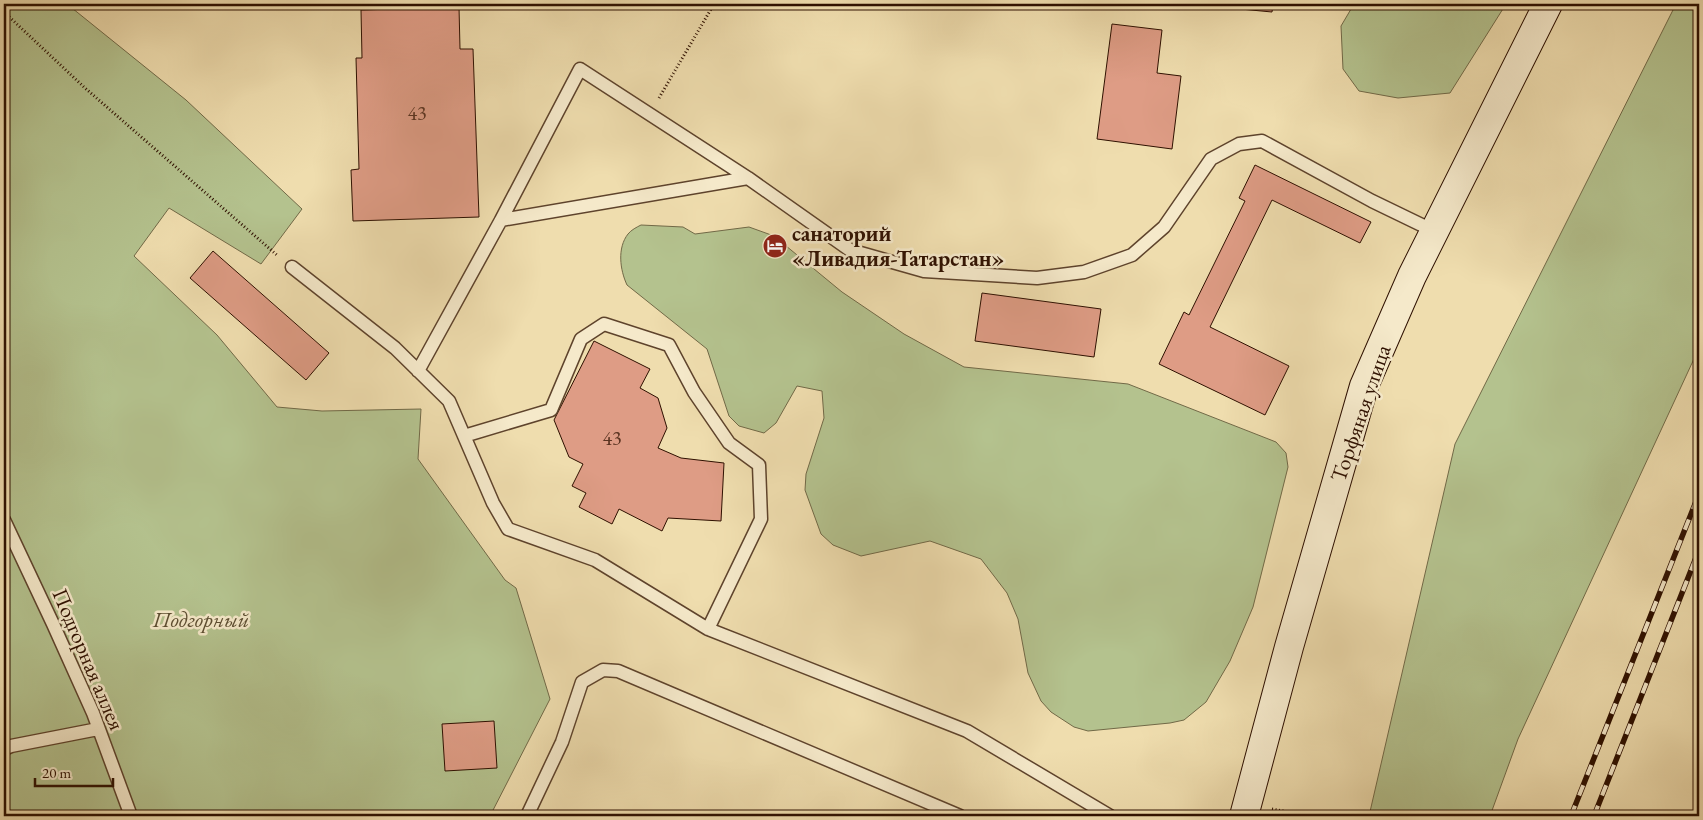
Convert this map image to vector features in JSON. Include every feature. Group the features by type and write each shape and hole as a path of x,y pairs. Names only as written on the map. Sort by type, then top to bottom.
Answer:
{"street":[{"name":"Торфяная улица","path":"1255,812 1289,647 1364,386 1412,276 1548,4"}],"lane":[{"path":"418,371 501,220 580,69 748,178 850,250 924,271 1037,278 1084,272 1132,255 1164,227 1211,159 1239,144 1262,142 1372,201 1434,231"},
{"path":"501,220 748,178"},
{"path":"292,267 396,348 449,401 492,503 508,529 594,560 708,629 967,731 1110,816"},
{"path":"464,436 551,410 581,339 604,324 669,344 694,392 729,443 759,465 761,519 708,629"},
{"name":"Подгорная аллея","path":"4,520 53,624 98,729 131,816"},
{"path":"527,816 562,742 582,682 603,670 618,671 960,816"},
{"path":"4,749 98,729"}],"path":[{"path":"650,114 714,4"},
{"path":"4,12 85,88 292,267"},
{"path":"1255,812 1289,812"}],"green space":[{"name":"Подгорный","path":"4,4 67,4 186,100 302,209 261,264 169,208 134,256 217,335 277,407 322,411 421,409 418,459 505,580 516,588 550,699 490,816 4,816"},
{"path":"1354,4 1506,4 1450,93 1398,98 1359,91 1343,69 1341,26"},
{"path":"1676,4 1699,4 1699,348 1518,739 1490,816 1369,816 1455,444"},
{"path":"641,225 683,227 695,234 749,227 774,236 842,292 904,334 964,367 1128,384 1276,442 1286,453 1288,467 1253,607 1230,661 1206,702 1184,720 1170,723 1088,731 1074,727 1051,712 1041,701 1028,673 1018,619 1007,593 981,559 930,541 861,556 833,545 821,534 805,490 806,474 824,418 822,391 797,386 776,423 764,433 739,426 729,416 707,349 627,285 621,266 622,246 629,233"}],"building":[{"path":"1210,4 1273,4 1272,12 1209,6"},
{"path":"459,7 460,49 473,49 479,217 353,221 351,170 359,169 356,58 362,58 361,10"},
{"path":"1112,24 1162,30 1157,73 1181,76 1172,149 1097,139"},
{"path":"1255,165 1371,222 1360,243 1272,200 1210,327 1289,366 1265,415 1159,364 1184,312 1189,315 1245,201 1239,198"},
{"path":"213,251 329,353 306,380 190,278"},
{"path":"982,293 1101,309 1094,357 975,341"},
{"path":"594,341 650,369 640,388 658,398 667,428 658,448 681,458 724,463 721,521 668,518 662,531 619,509 612,524 579,507 586,493 572,486 583,464 569,457 554,420"},
{"path":"494,721 497,768 445,771 442,724"}],"railway":[{"path":"1571,816 1699,494"},
{"path":"1594,816 1699,550"}],"place":[{"name":"санаторий «Ливадия-Татарстан»","path":"775,246"}]}
